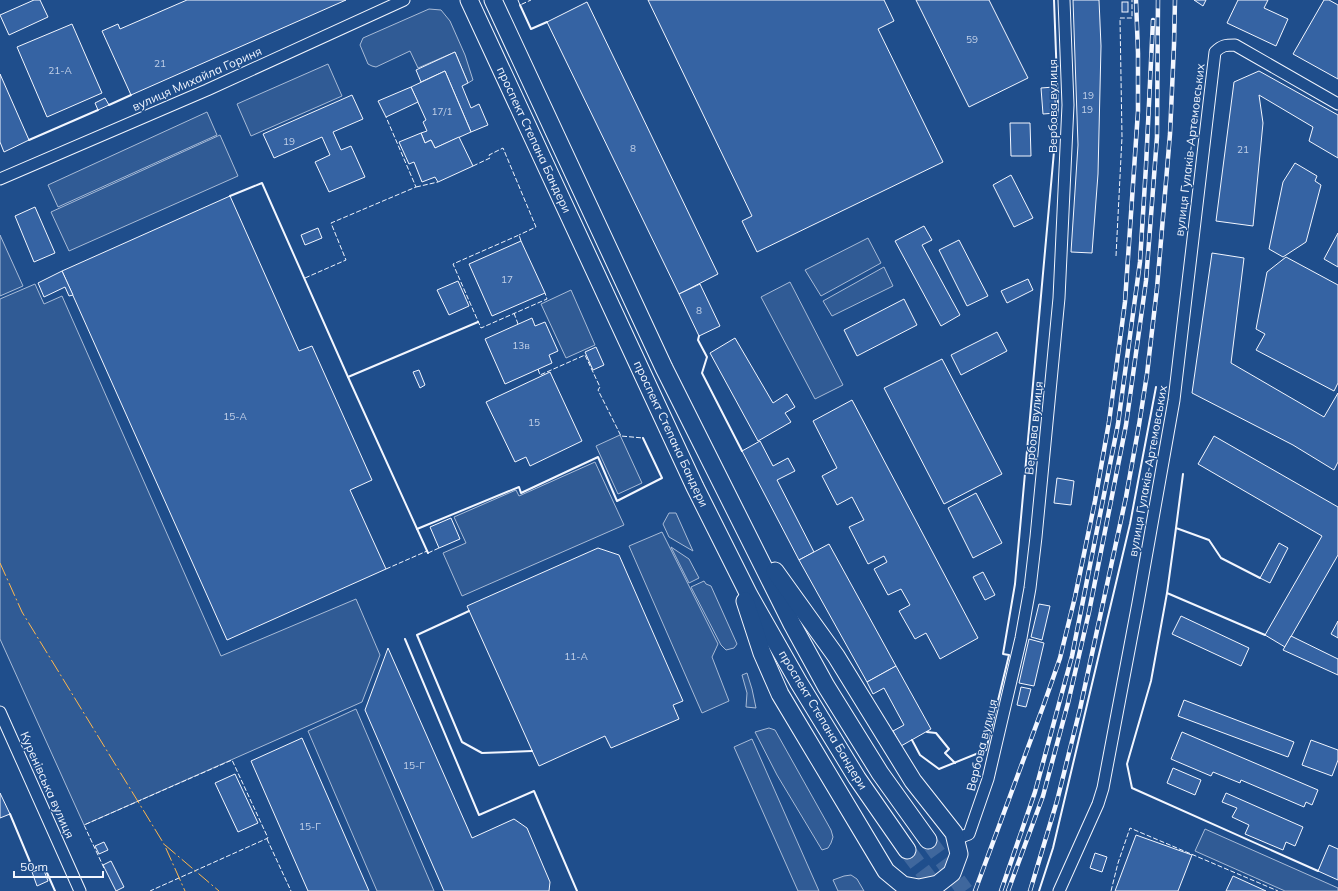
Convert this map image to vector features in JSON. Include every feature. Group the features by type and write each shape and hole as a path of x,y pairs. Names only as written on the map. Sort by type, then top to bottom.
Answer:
{"main road":[{"name":"проспект Степана Бандери","path":"469,0 695,487 732,562 799,682 857,778 907,850"},
{"name":"проспект Степана Бандери","path":"493,0 664,368 792,624 826,686 880,773 928,840"},
{"path":"732,562 762,653 780,694 886,871 904,885 919,888 938,884 952,873 959,854 954,833 913,781 836,656 744,529"}],"street":[{"name":"вулиця Михайла Гориня","path":"0,179 206,90 404,0"},
{"name":"Вербова вулиця","path":"954,833 962,837 969,834 988,779 1021,638 1030,588 1060,298 1068,105 1064,0"},
{"name":"вулиця Гулаків-Артемовських","path":"1059,891 1098,804 1103,788 1138,603 1174,400 1215,52 1220,46 1235,45 1338,104"},
{"name":"Куренівська вулиця","path":"0,712 80,891"}],"shaded area":[{"path":"429,9 441,10 450,21 465,55 473,80 468,83 455,52 418,68 410,51 376,67 368,64 360,45 363,38"},
{"path":"328,64 342,96 251,136 237,104"},
{"path":"207,112 217,135 58,207 48,185"},
{"path":"220,135 238,176 69,251 51,212"},
{"path":"0,235 23,286 0,296"},
{"path":"868,238 881,263 821,296 805,270"},
{"path":"884,267 893,286 832,316 823,301"},
{"path":"790,282 843,385 815,399 761,297"},
{"path":"35,284 44,304 62,296 221,656 356,599 380,655 362,702 84,825 0,639 0,299"},
{"path":"571,290 595,345 566,358 541,304"},
{"path":"620,435 642,483 618,494 596,446"},
{"path":"595,462 624,525 462,596 443,553 466,543 454,517 516,490 519,496"},
{"path":"669,513 676,513 693,551 669,537 663,524"},
{"path":"662,532 718,644 712,657 729,701 702,713 629,546"},
{"path":"671,547 689,559 699,578 689,583"},
{"path":"704,581 706,584 711,586 737,644 734,648 726,650 721,645 691,587"},
{"path":"747,673 756,708 746,707 747,693 742,675"},
{"path":"356,709 434,891 377,891 308,731"},
{"path":"769,728 775,730 831,830 833,837 828,848 822,850 777,775 755,732"},
{"path":"752,739 819,891 798,891 734,747"},
{"path":"1205,829 1338,888 1338,891 1285,891 1195,851"},
{"path":"851,875 857,879 864,891 838,891 833,880"}],"building":[{"path":"34,0 40,0 48,17 9,35 0,15"},
{"path":"187,0 346,0 131,95 102,31 118,24 120,29"},
{"path":"648,0 884,0 894,21 878,29 943,162 757,252 742,221 752,216"},
{"path":"916,0 989,0 1028,78 969,107"},
{"path":"1073,0 1099,0 1101,46 1098,174 1092,253 1071,252 1078,145"},
{"path":"1194,0 1206,0 1203,6"},
{"path":"1238,0 1268,0 1264,8 1288,19 1276,46 1227,23"},
{"path":"1324,0 1329,0 1338,5 1338,79 1293,54"},
{"path":"587,2 718,274 679,294 547,22"},
{"path":"1122,2 1128,2 1128,12 1122,12"},
{"path":"72,24 102,93 47,117 17,47"},
{"path":"455,52 468,83 462,86 471,108 479,104 488,125 471,132 445,71 421,82 416,70"},
{"path":"445,71 471,132 435,148 431,140 425,143 421,133 427,131 423,122 426,120 411,87"},
{"path":"1259,71 1338,115 1338,158 1309,141 1313,127 1259,95 1263,123 1253,226 1216,221 1234,82"},
{"path":"0,74 29,140 4,152 0,142"},
{"path":"411,87 418,102 386,117 378,101"},
{"path":"1054,87 1056,113 1043,114 1041,88"},
{"path":"352,95 363,119 333,132 341,150 351,146 365,177 329,192 315,162 330,155 322,137 274,158 263,134"},
{"path":"105,98 109,105 98,110 95,103"},
{"path":"1010,123 1030,123 1031,156 1011,156"},
{"path":"421,133 425,143 431,140 435,148 459,137 473,166 438,182 435,177 422,182 414,162 409,164 399,142"},
{"path":"1295,163 1317,176 1315,181 1321,185 1306,242 1283,257 1269,249 1283,182"},
{"path":"1011,175 1033,218 1014,227 993,185"},
{"path":"230,196 299,351 312,346 372,480 350,490 386,569 227,640 62,271"},
{"path":"35,207 55,253 34,262 15,216"},
{"path":"924,226 932,240 922,245 960,315 941,326 895,241"},
{"path":"318,228 322,238 305,245 301,235"},
{"path":"1338,233 1338,267 1324,259"},
{"path":"959,240 988,296 967,306 939,250"},
{"path":"521,241 545,293 492,316 469,264"},
{"path":"1212,253 1244,258 1231,363 1324,417 1338,393 1338,462 1334,470 1293,445 1192,393"},
{"path":"1286,257 1338,285 1338,383 1334,391 1256,350 1265,334 1256,329 1267,272"},
{"path":"62,271 73,295 69,296 65,287 44,297 38,283"},
{"path":"1028,279 1033,290 1007,303 1001,291"},
{"path":"458,281 469,306 449,315 437,290"},
{"path":"700,284 720,326 699,336 679,294"},
{"path":"904,299 917,325 857,356 844,330"},
{"path":"532,318 535,326 545,322 558,351 549,355 552,363 505,384 485,339"},
{"path":"997,332 1007,351 961,375 951,355"},
{"path":"735,338 773,403 787,394 795,407 785,413 791,422 758,441 710,353"},
{"path":"596,347 604,365 593,370 585,352"},
{"path":"942,359 1002,474 944,504 884,388"},
{"path":"419,370 425,385 420,388 413,372"},
{"path":"550,372 582,441 530,466 526,457 515,462 486,402"},
{"path":"852,400 978,638 940,659 926,633 915,639 899,611 910,605 901,589 888,595 874,569 887,562 884,556 868,564 849,527 864,520 852,497 837,505 822,476 837,468 813,421"},
{"path":"1214,436 1338,507 1338,555 1285,647 1265,635 1322,536 1198,464"},
{"path":"760,441 773,466 788,458 795,471 777,480 814,552 799,560 742,451"},
{"path":"1057,478 1074,481 1071,505 1054,503"},
{"path":"976,493 1002,543 973,558 948,508"},
{"path":"451,518 460,539 439,548 430,527"},
{"path":"1279,543 1288,548 1270,583 1260,578"},
{"path":"829,544 896,666 867,682 799,560"},
{"path":"598,548 619,555 683,701 673,705 679,719 611,748 605,736 539,766 467,606"},
{"path":"983,572 995,595 985,600 973,577"},
{"path":"1039,604 1050,606 1042,640 1031,637"},
{"path":"1181,616 1249,648 1241,666 1172,634"},
{"path":"1338,621 1338,638 1331,634"},
{"path":"1291,636 1338,659 1338,675 1283,650"},
{"path":"1029,639 1044,643 1034,686 1019,683"},
{"path":"388,648 472,838 514,819 527,828 550,882 549,891 444,891 365,710"},
{"path":"896,666 931,729 901,746 893,731 904,725 884,688 873,694 867,682"},
{"path":"1021,687 1031,689 1026,707 1017,705"},
{"path":"1184,700 1294,742 1288,757 1178,716"},
{"path":"1182,732 1318,790 1312,805 1306,802 1304,807 1241,780 1240,783 1213,772 1211,776 1171,759"},
{"path":"302,738 369,891 308,891 251,761"},
{"path":"1311,740 1338,750 1338,760 1332,776 1302,765"},
{"path":"1173,768 1201,780 1195,795 1167,783"},
{"path":"235,774 258,823 238,832 215,783"},
{"path":"0,793 10,814 0,818"},
{"path":"1226,793 1303,827 1295,846 1286,842 1283,850 1245,834 1249,825 1232,817 1237,808 1222,802"},
{"path":"1136,835 1192,855 1178,891 1115,891"},
{"path":"104,842 108,850 99,854 95,846"},
{"path":"1329,845 1338,849 1338,880 1318,871"},
{"path":"1095,853 1107,857 1102,872 1090,868"},
{"path":"111,861 124,887 116,891 103,865"},
{"path":"43,868 48,881 37,886 32,872"},
{"path":"1233,876 1266,891 1226,891"}],"tunnel":[{"path":"928,840 965,891"},
{"path":"907,850 938,891"}],"railway":[{"path":"975,891 1060,658 1075,597 1095,501 1109,422 1125,302 1138,111 1136,0"},
{"path":"1008,891 1043,796 1068,703 1089,612 1126,425 1146,281 1157,137 1158,0"},
{"path":"1030,891 1057,801 1080,709 1126,497 1139,425 1147,374 1157,288 1170,134 1175,0"},
{"path":"1001,891 1035,792 1072,656 1118,424 1140,262 1153,20"}],"fence":[{"path":"518,0 520,5 531,0"},
{"path":"1116,256 1122,137 1120,18 1132,18 1132,0"},
{"path":"305,278 346,260 331,223 416,187 386,117"},
{"path":"473,166 490,158 489,155 503,148 536,227 519,235"},
{"path":"416,187 438,182"},
{"path":"521,241 519,235 453,264 481,328 547,299 545,293"},
{"path":"514,313 518,324"},
{"path":"538,369 540,375 585,355 600,387 598,390 621,436 643,438"},
{"path":"428,553 439,548"},
{"path":"386,569 427,551"},
{"path":"104,868 84,825 232,760 268,838 150,891"},
{"path":"1111,891 1118,863 1130,828 1278,891"},
{"path":"267,839 291,891"}],"wall":[{"path":"912,740 920,755 939,769 986,750 1009,655 1003,654 1015,584 1058,107 1054,0"},
{"path":"520,5 531,29 547,22"},
{"path":"109,105 131,95"},
{"path":"29,140 98,110"},
{"path":"230,196 262,183 428,553"},
{"path":"348,377 478,322"},
{"path":"699,336 698,340 707,357 702,373 742,451"},
{"path":"1039,891 1053,848 1130,524 1156,387"},
{"path":"417,529 519,487 521,493 598,457 617,501 662,478 643,438"},
{"path":"1183,474 1176,528 1209,540 1221,558 1260,578"},
{"path":"1176,528 1167,593 1265,635"},
{"path":"1167,593 1151,681 1127,764 1132,788 1318,871"},
{"path":"469,611 417,635 462,742 482,753 532,751"},
{"path":"405,639 479,815 534,791 577,891"},
{"path":"927,732 936,733 949,749 945,753 955,763"},
{"path":"10,814 33,869 41,865 44,866 55,891"}],"power":[{"path":"0,563 22,612 164,844 185,891"},
{"path":"165,845 219,891"}]}
